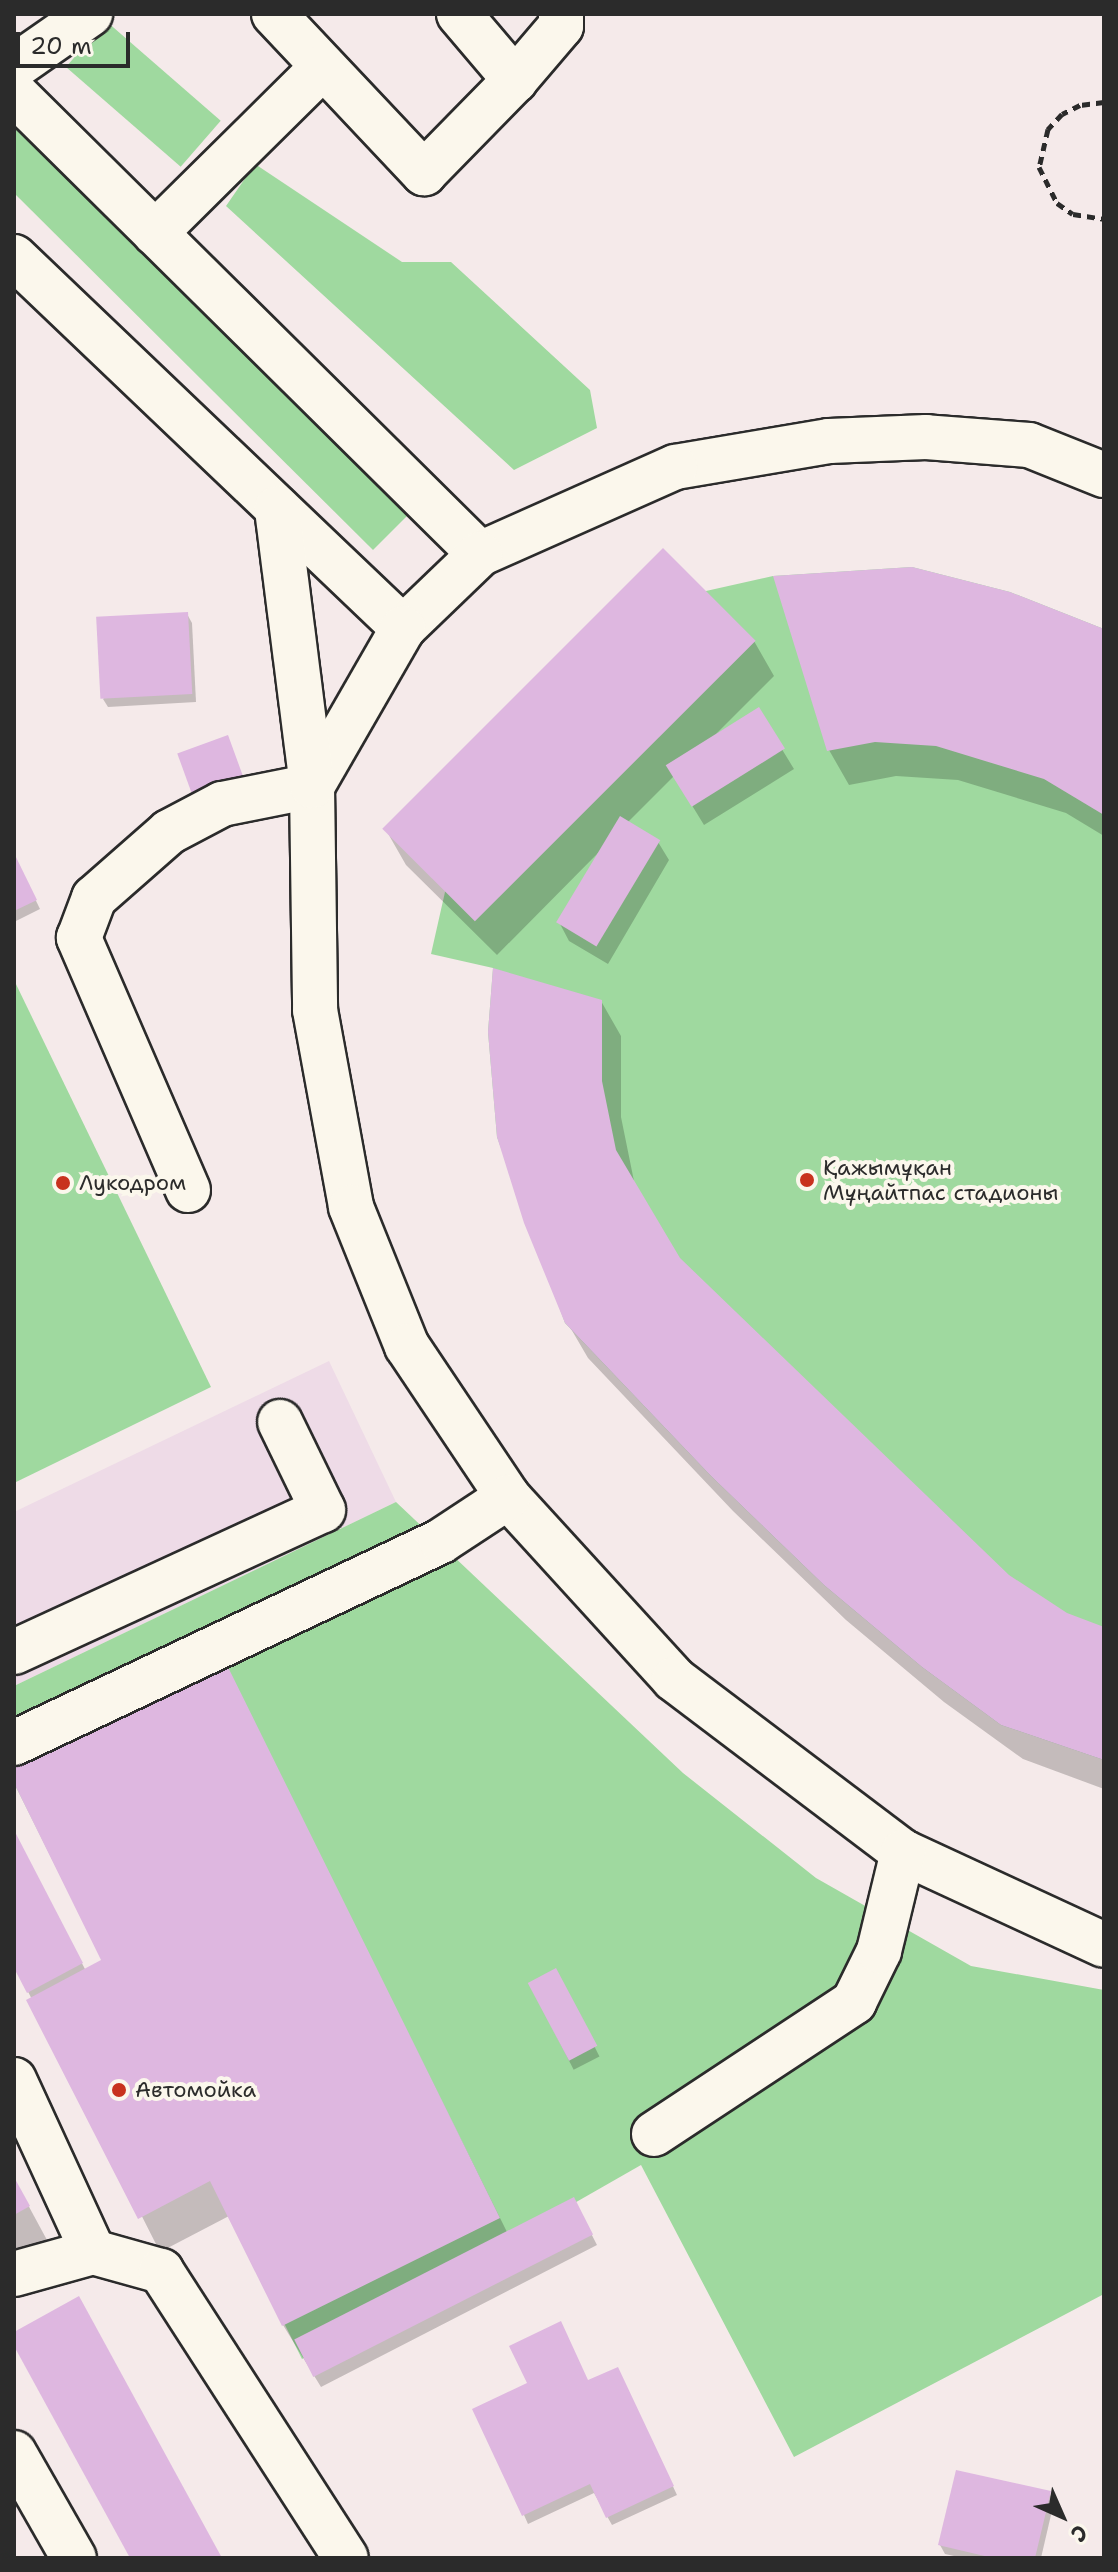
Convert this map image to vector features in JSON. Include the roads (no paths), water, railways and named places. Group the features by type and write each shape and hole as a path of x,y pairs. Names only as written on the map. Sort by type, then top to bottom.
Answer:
{"lane":[{"path":"14,67 90,14"},
{"path":"274,14 424,173 515,80 561,26 561,14"},
{"path":"459,14 515,80"},
{"path":"155,233 323,67"},
{"path":"14,93 480,554"},
{"path":"14,257 403,628"},
{"path":"188,1190 79,938 94,898 169,832 222,804 312,786 403,628 480,554 675,467 829,441 926,437 1029,445 1104,475"},
{"path":"277,508 312,786 315,1010 351,1207 407,1346 508,1497 674,1679 903,1852 1104,1945"},
{"path":"14,1652 323,1510 280,1422"},
{"path":"14,1743 441,1541 508,1497"},
{"path":"654,2134 854,2002 879,1951 903,1852"},
{"path":"14,2080 93,2252"},
{"path":"14,2274 93,2252 161,2271 346,2558"},
{"path":"14,2455 74,2558"}],"place":[{"name":"Қажымұқан Мұңайтпас стадионы","path":"807,1180"},
{"name":"Лукодром","path":"63,1183"},
{"name":"Автомойка","path":"119,2090"}]}
